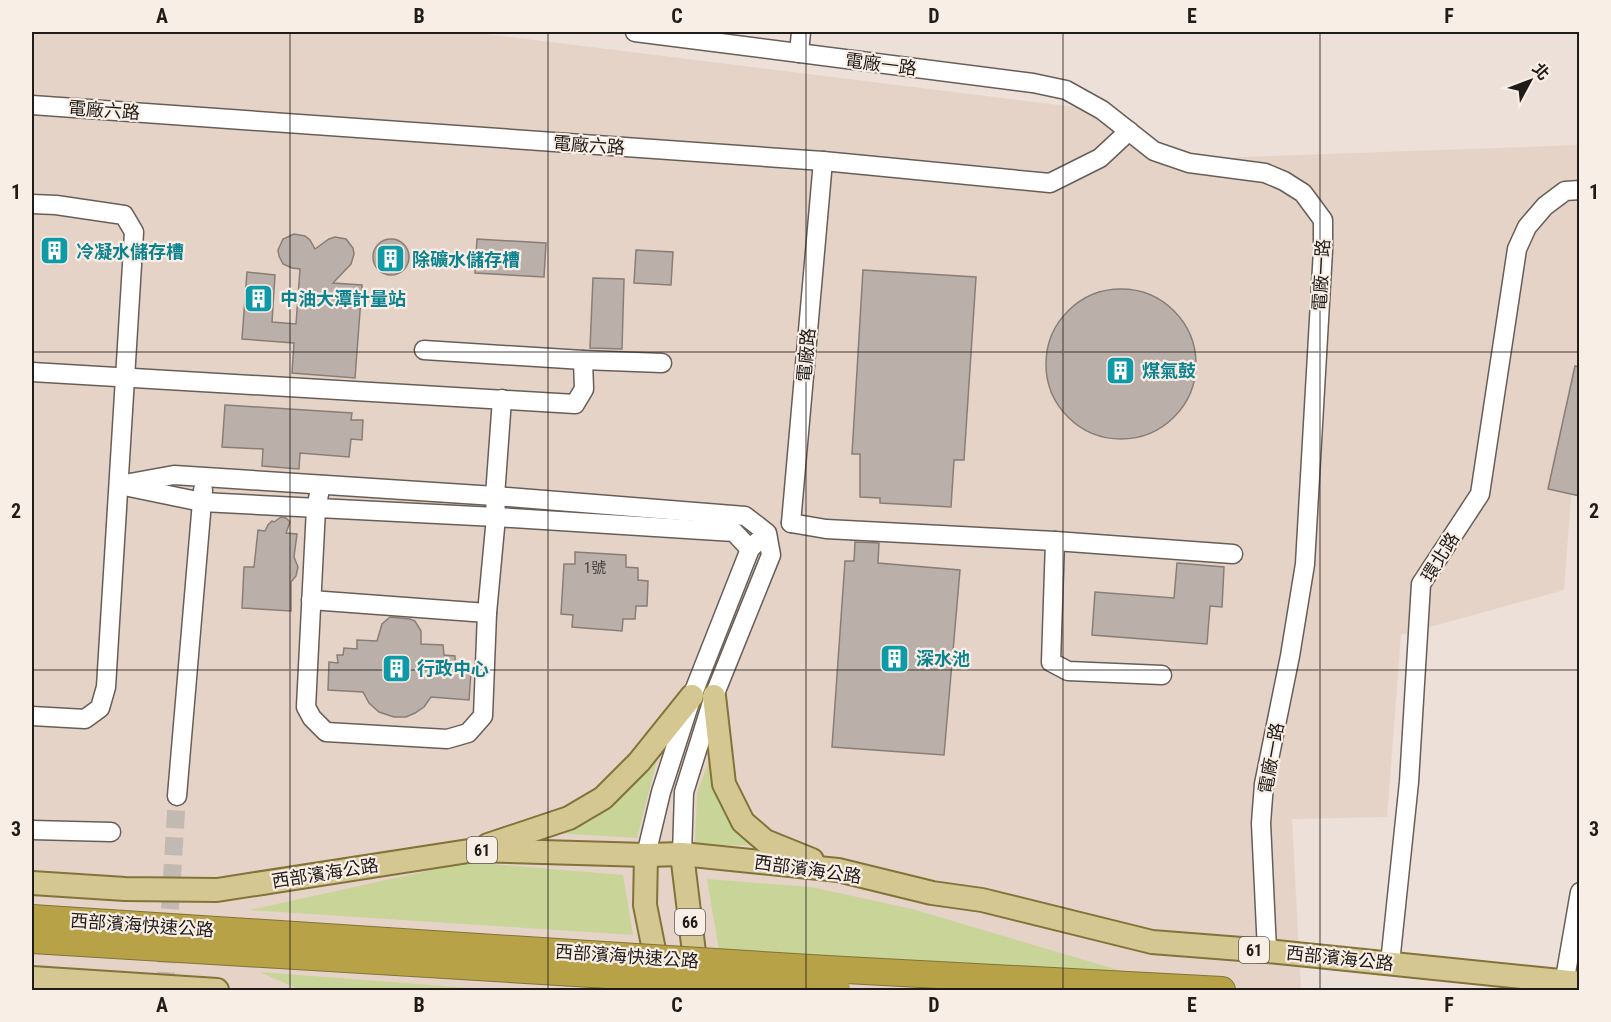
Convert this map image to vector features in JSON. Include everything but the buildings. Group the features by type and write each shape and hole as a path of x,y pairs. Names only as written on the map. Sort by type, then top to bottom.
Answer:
{"highway":[{"name":"西部濱海快速公路","path":"32,918 839,983 1222,990"},
{"name":"西部濱海快速公路","path":"32,940 574,963"}],"main road":[{"path":"475,850 569,818 603,798 639,762 692,696"},
{"path":"714,696 724,784 743,822 765,842 838,870"},
{"name":"西部濱海公路","path":"32,883 125,889 217,890 475,850 682,854 838,870 932,893 982,900 1152,942 1390,963 1569,985"},
{"name":"66","path":"682,854 699,990"},
{"name":"66","path":"646,855 645,905 662,990"},
{"path":"32,978 218,990"}],"street":[{"name":"電廠一路","path":"635,32 772,40 799,53 1033,83 1066,90 1102,110 1155,151 1189,163 1265,173 1284,181 1303,194 1323,220 1305,564 1290,656 1264,784 1261,824 1267,951"},
{"path":"799,53 801,32"},
{"name":"電廠六路","path":"32,105 823,161 1050,183 1100,158 1129,131"},
{"name":"電廠路","path":"791,523 823,161"},
{"name":"環北路","path":"1390,963 1409,782 1421,584 1480,494 1517,249 1527,227 1545,206 1565,191 1580,190"},
{"path":"32,204 124,215 134,232 106,687 100,708 85,719 32,716"},
{"path":"424,350 662,363"},
{"path":"32,372 575,404 584,389 584,360"},
{"path":"321,485 316,508 306,707 312,718 326,732 447,739 468,733 483,716 487,613 496,517 495,496 502,399"},
{"path":"118,485 174,475 495,496 746,516 767,533 771,555 714,696 684,792 682,854"},
{"path":"177,796 205,477"},
{"path":"118,485 202,502 734,532 750,549"},
{"path":"646,855 661,792 692,696 750,549 767,533 791,523 826,529 1055,541 1233,554"},
{"path":"1055,541 1051,662 1068,671 1162,675"},
{"path":"311,600 487,613"},
{"path":"32,830 111,832"},
{"path":"1569,985 1580,892"}],"shaded area":[{"path":"32,32 470,32 1091,109 1157,160 1579,145 1580,377 1564,590 1401,635 1387,817 1292,819 1301,990 32,990"}],"green space":[{"path":"712,753 764,846 695,844 697,793"},
{"path":"657,760 637,838 554,833 633,783"},
{"path":"468,862 623,875 633,935 249,910"},
{"path":"707,879 811,887 912,909 1142,977 719,950"},
{"path":"259,972 498,990 301,990"}],"tunnel":[{"path":"165,990 177,796"}],"place":[{"name":"冷凝水儲存槽","path":"55,251"},
{"name":"除礦水儲存槽","path":"391,259"},
{"name":"中油大潭計量站","path":"259,298"},
{"name":"煤氣鼓","path":"1121,370"},
{"name":"深水池","path":"895,658"},
{"name":"行政中心","path":"396,668"}]}
